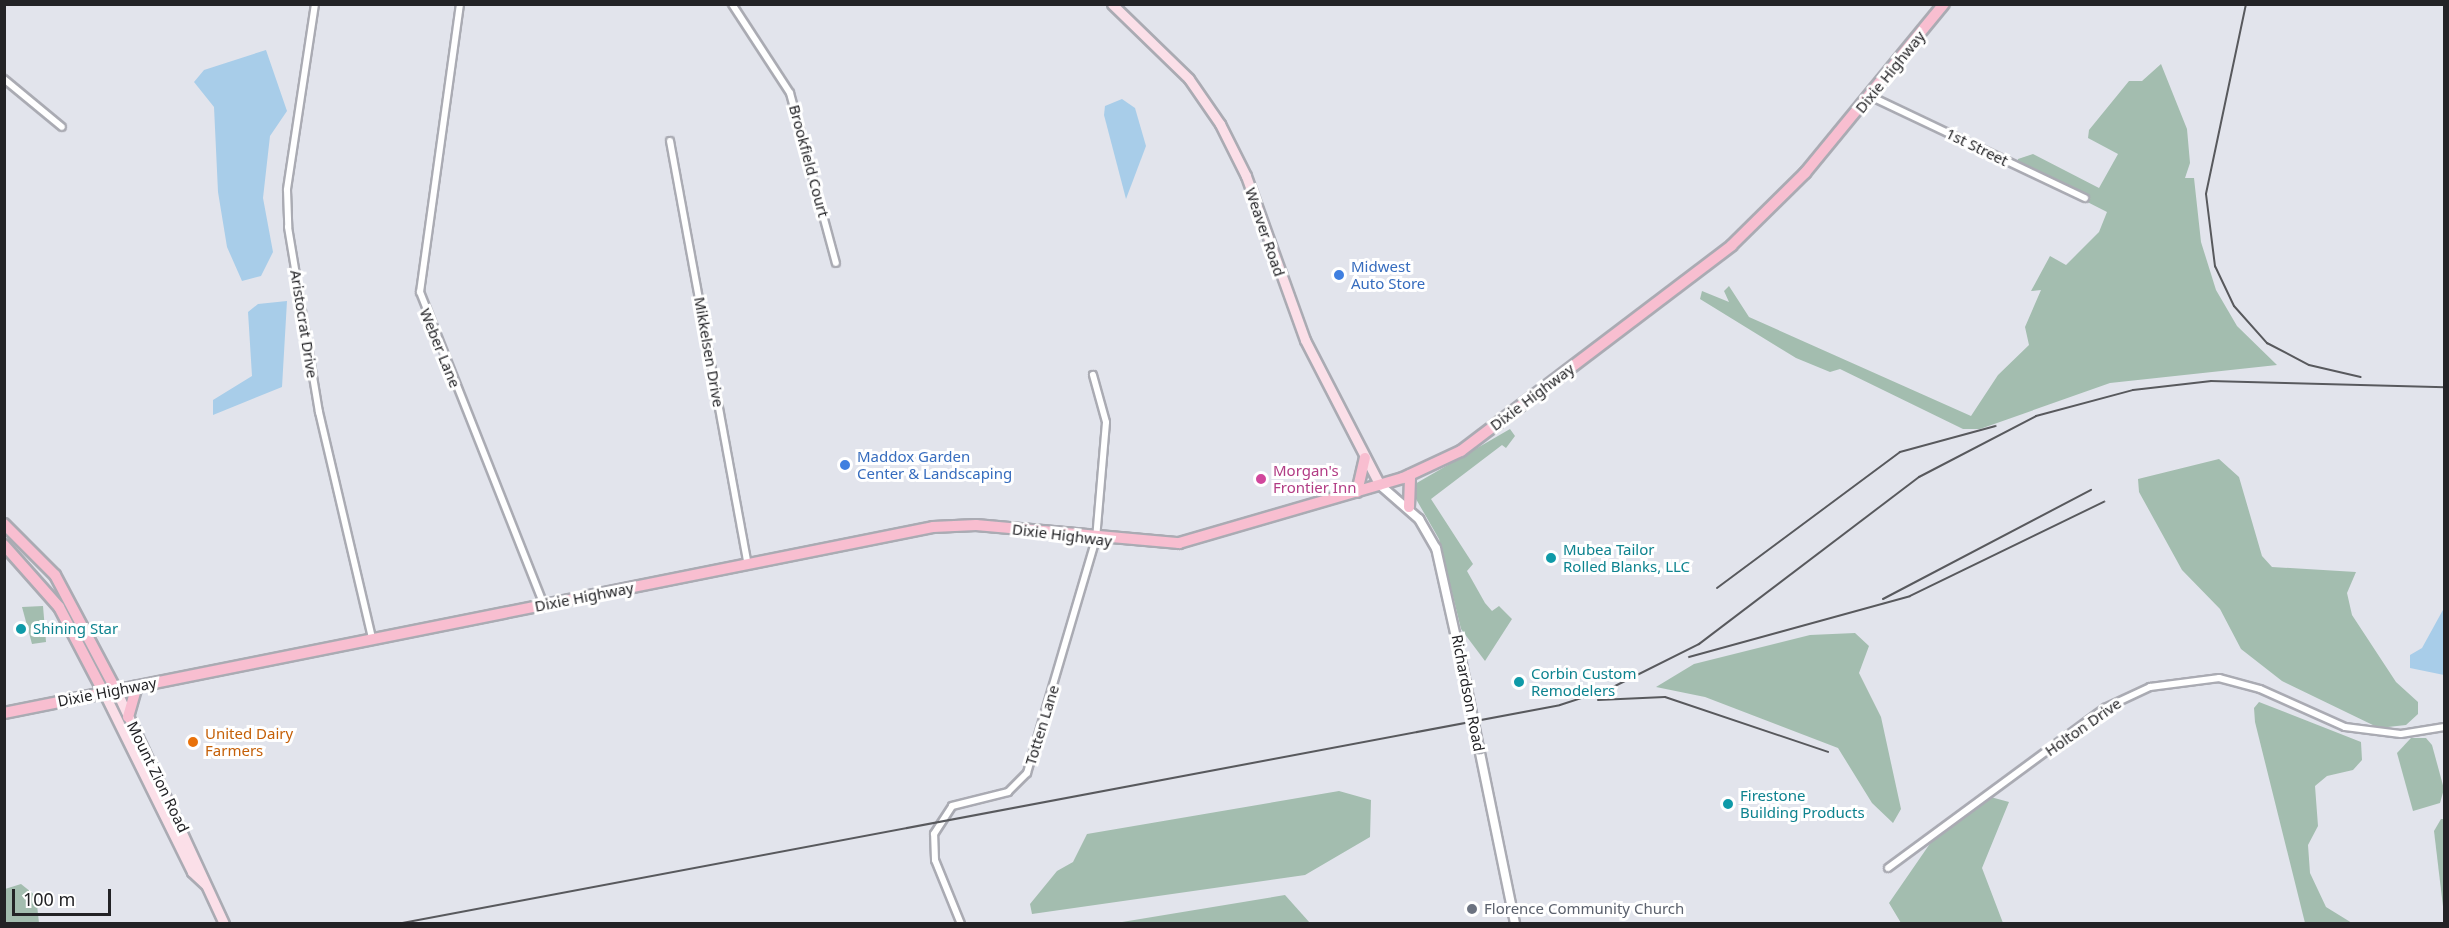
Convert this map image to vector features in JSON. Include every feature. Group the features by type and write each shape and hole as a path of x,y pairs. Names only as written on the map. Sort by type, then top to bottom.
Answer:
{"main road":[{"name":"Weaver Road","path":"1112,4 1182,72 1220,124 1245,176 1297,322 1380,485"},
{"name":"Dixie Highway","path":"4,713 748,564 956,525 1096,539 1179,543 1410,475 1461,451 1732,245 1784,196 1870,96 1944,4"},
{"path":"1358,492 1365,458"},
{"path":"1409,507 1410,475"},
{"name":"Mount Zion Road","path":"4,524 55,575 116,690 201,866 205,884 224,923"},
{"name":"Mount Zion Road","path":"4,544 45,587 104,693 192,872 205,884"},
{"path":"128,717 137,686"}],"street":[{"name":"Aristocrat Drive","path":"315,4 287,190 288,227 319,412 372,639"},
{"name":"Weber Lane","path":"460,4 420,292 544,605"},
{"name":"Brookfield Court","path":"732,4 790,93 836,263"},
{"path":"4,79 62,127"},
{"name":"1st Street","path":"1870,96 2085,198"},
{"name":"Mikkelsen Drive","path":"670,141 748,564"},
{"name":"Totten Lane","path":"961,924 935,860 934,834 952,806 1008,792 1024,780 1096,539 1106,422 1093,375"},
{"name":"Richardson Road","path":"1380,485 1409,507 1436,548 1515,924"},
{"name":"Holton Drive","path":"1888,868 2105,708 2150,687 2219,678 2363,731 2401,734 2445,727"}],"green space":[{"path":"2161,64 2187,129 2190,163 2185,178 2194,178 2201,242 2216,290 2237,326 2277,365 2110,383 1980,429 1963,429 1840,369 1830,372 1796,358 1700,299 1702,291 1729,302 1724,291 1729,286 1749,317 1971,416 1998,375 2029,345 2025,327 2041,290 2031,291 2050,256 2066,265 2099,232 2107,212 2017,166 2018,159 2033,154 2099,188 2118,154 2088,138 2089,130 2129,81 2142,81"},
{"path":"1510,429 1515,436 1506,448 1502,445 1431,499 1473,564 1467,571 1485,603 1492,611 1499,606 1512,619 1485,661 1461,629 1439,539 1412,492 1415,484"},
{"path":"2219,459 2239,477 2262,556 2272,567 2356,572 2347,593 2352,615 2396,682 2418,702 2418,714 2406,725 2379,728 2282,681 2241,649 2220,609 2182,570 2139,492 2138,479"},
{"path":"43,606 46,642 32,644 22,607"},
{"path":"1855,633 1869,646 1859,673 1881,717 1901,809 1893,823 1872,803 1838,748 1705,697 1656,687 1694,664 1810,635"},
{"path":"2259,702 2361,742 2362,760 2353,770 2327,776 2315,786 2318,826 2308,845 2310,873 2326,907 2352,923 2305,923 2255,722 2254,708"},
{"path":"2411,738 2426,738 2432,745 2444,789 2440,803 2413,811 2397,753"},
{"path":"1339,791 1371,800 1370,837 1305,875 1032,914 1030,904 1057,871 1073,862 1087,834"},
{"path":"1987,796 2009,802 1982,868 2003,923 1901,923 1889,903 1938,832"},
{"path":"2441,819 2444,819 2444,915 2434,831"},
{"path":"21,884 36,896 39,923 5,923 5,889"},
{"path":"1285,895 1310,923 1116,923"}],"water":[{"path":"266,50 287,111 270,136 263,198 273,252 261,276 242,281 227,247 218,192 214,107 194,82 204,70"},
{"path":"1122,99 1135,108 1146,146 1126,199 1104,115 1105,106"},
{"path":"287,301 282,387 213,415 213,400 252,376 248,312 258,304"},
{"path":"2444,608 2444,675 2410,668 2410,655 2422,648"}],"railway":[{"path":"2246,4 2206,194 2215,266 2234,306 2267,343 2309,365 2361,377"},
{"path":"397,924 1560,705 1609,689 1699,644 1919,477 2036,416 2133,390 2211,381 2444,387"},
{"path":"1717,588 1900,452 1996,426"},
{"path":"1883,599 2091,490"},
{"path":"1689,657 1910,596 2104,502"},
{"path":"1598,700 1665,697 1828,752"}],"place":[{"name":"Midwest Auto Store","path":"1339,275"},
{"name":"Maddox Garden Center & Landscaping","path":"845,465"},
{"name":"Morgan's Frontier Inn","path":"1261,479"},
{"name":"Mubea Tailor Rolled Blanks, LLC","path":"1551,558"},
{"name":"Shining Star","path":"21,629"},
{"name":"Corbin Custom Remodelers","path":"1519,682"},
{"name":"United Dairy Farmers","path":"193,742"},
{"name":"Firestone Building Products","path":"1728,804"},
{"name":"Florence Community Church","path":"1472,909"}]}
